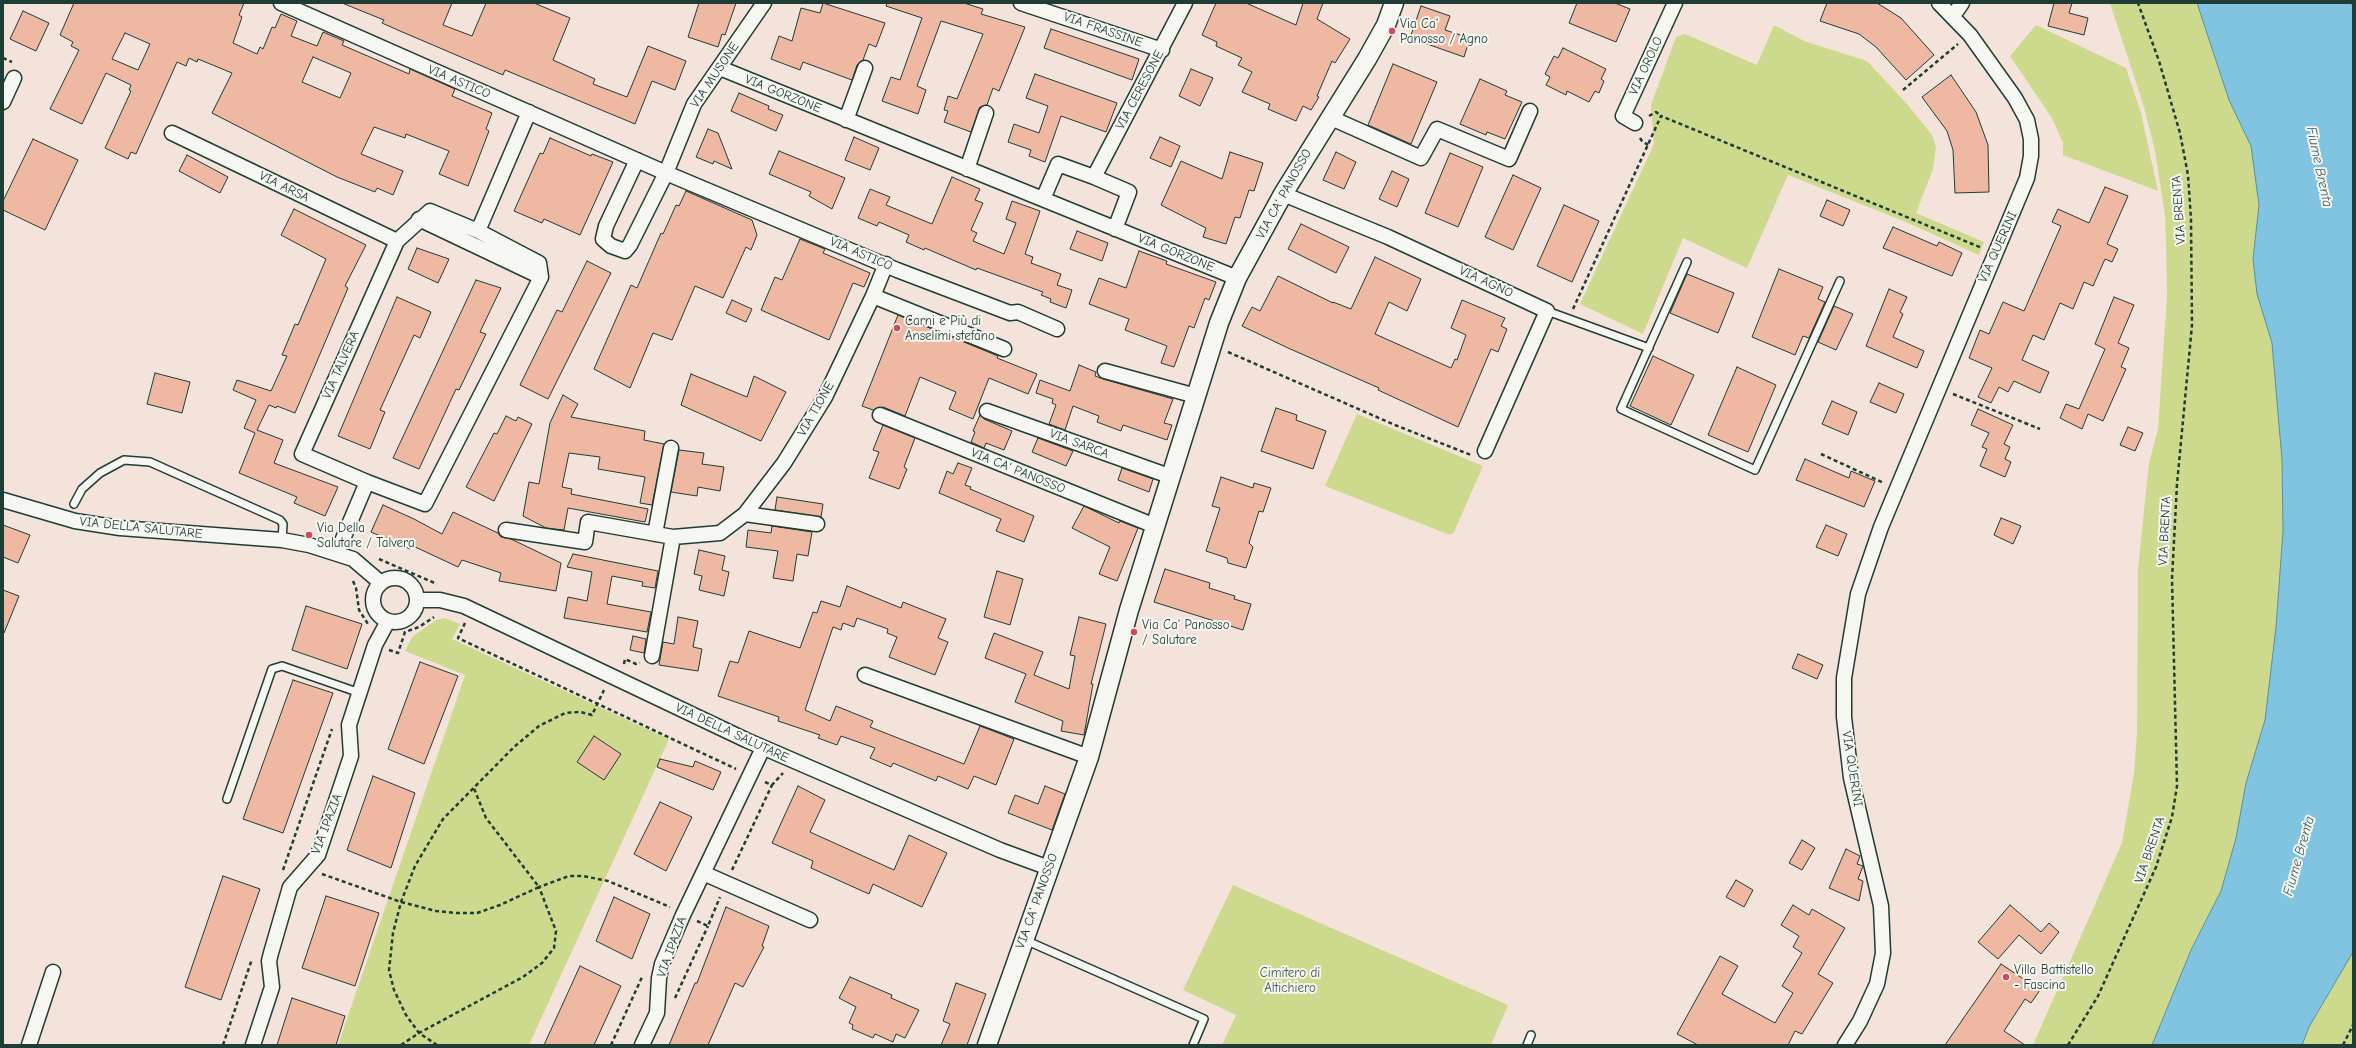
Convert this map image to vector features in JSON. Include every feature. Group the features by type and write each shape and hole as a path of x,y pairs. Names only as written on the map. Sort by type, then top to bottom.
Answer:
{"street":[{"name":"VIA ASTICO","path":"281,3 666,173 886,264 1010,313 1018,312 1058,329"},
{"name":"VIA MUSONE","path":"666,173 694,104 764,3"},
{"name":"VIA FRASSINE","path":"1021,3 1162,50"},
{"name":"VIA CERESONE","path":"1094,177 1162,50 1185,3"},
{"name":"VIA CA' PANOSSO","path":"987,1045 1023,939 1089,757 1129,610 1172,477 1211,345 1237,278 1283,194 1329,117 1367,59 1386,25 1394,3"},
{"name":"VIA OROLO","path":"1635,123 1623,116 1675,3"},
{"name":"VIA QUERINI","path":"1845,1045 1877,984 1884,953 1884,931 1875,874 1856,802 1848,758 1844,717 1844,678 1858,594 1881,527 1937,388 2008,226 2027,178 2031,156 2031,139 2027,120 2015,98 1970,35 1939,3"},
{"path":"1953,16 1962,3"},
{"name":"VIA GORZONE","path":"720,68 1237,278"},
{"path":"846,120 865,68"},
{"path":"3,102 14,78"},
{"path":"1329,117 1421,158 1437,129 1510,159 1530,111"},
{"path":"478,231 529,112"},
{"path":"966,169 986,113"},
{"name":"VIA ARSA","path":"172,133 397,241"},
{"path":"637,160 606,226 603,239 611,246 625,251 630,245 666,173"},
{"path":"1043,199 1058,164 1094,177 1129,192 1115,229"},
{"name":"VIA AGNO","path":"1283,194 1388,237 1547,311"},
{"name":"VIA TALVERA","path":"430,211 478,231 539,263 541,278 425,504 367,482 302,454 397,241 419,219 430,211"},
{"path":"419,219 541,278"},
{"name":"VIA TIONE","path":"506,530 585,542 588,522 673,537 720,533 745,514 784,463 825,397 873,296 886,264"},
{"path":"873,296 1004,349"},
{"path":"1485,451 1547,311"},
{"path":"1105,371 1196,396"},
{"name":"VIA SARCA","path":"987,411 1172,477"},
{"name":"VIA CA' PANOSSO","path":"880,416 1155,526"},
{"path":"655,534 671,448"},
{"path":"337,553 367,482"},
{"name":"VIA DELLA SALUTARE","path":"3,500 68,519 120,528 282,540 337,553 360,564 381,583"},
{"path":"745,514 817,524"},
{"path":"652,656 673,537"},
{"path":"386,579 401,579 412,586 417,600 413,613 408,618 395,622 388,621 376,612 373,604 375,589 386,579"},
{"name":"VIA DELLA SALUTARE","path":"417,600 440,600 464,606 763,748 1000,850 1049,868"},
{"name":"VIA IPAZIA","path":"253,1045 272,987 269,961 290,887 318,855 351,756 349,725 375,645 388,621"},
{"path":"865,675 1089,757"},
{"name":"VIA IPAZIA","path":"642,1045 657,1013 659,978 662,964 683,915 763,748"},
{"path":"703,874 810,920"},
{"path":"28,1045 53,972"}],"lane":[{"path":"1687,262 1621,409 1755,470 1840,281"},
{"path":"1547,311 1648,348"},
{"name":"VIA DELLA SALUTARE","path":"74,504 82,489 100,473 124,460 150,462 280,520 283,524 282,540"},
{"path":"227,798 272,669 282,666 360,693"},
{"path":"1023,939 1204,1019 1193,1045"},
{"path":"1527,1045 1531,1035"}],"path":[{"name":"VIA BRENTA","path":"2068,1045 2098,996 2132,924 2156,867 2172,817 2177,786 2172,580 2177,484 2192,325 2191,219 2188,175 2180,133 2159,61 2138,3"},
{"path":"1903,90 1970,35"},
{"path":"1568,318 1661,116 1986,250"},
{"path":"1211,345 1479,458 1485,451"},
{"path":"1937,388 2040,429"},
{"path":"1821,454 1897,490"},
{"path":"351,578 356,588 359,610 368,625 368,629"},
{"path":"398,653 405,632 437,616"},
{"path":"459,618 466,621 458,638 739,770"},
{"path":"622,668 625,659 636,664 652,656"},
{"path":"437,1045 419,1033 406,1015 394,990 390,970 393,933 401,902 415,866 443,819 473,786 539,726 565,713 580,712 592,715 599,704 609,676"},
{"path":"281,875 335,721"},
{"path":"758,779 772,786 784,772 790,776"},
{"path":"401,1045 419,1033 523,977 542,963 554,948 556,931 539,887 486,818 473,786"},
{"path":"322,874 401,902 436,911 477,913 569,876 583,876 608,882 673,908"},
{"path":"673,1003 708,926"},
{"path":"223,1045 253,956"},
{"path":"2343,1045 2353,1025"}],"green space":[{"path":"2110,3 2197,3 2229,100 2251,145 2259,205 2253,259 2257,294 2272,343 2282,460 2283,531 2276,627 2265,720 2246,783 2236,838 2221,891 2191,950 2152,1045 2033,1045 2122,843 2134,773 2137,732 2138,569 2149,463 2158,429 2167,296 2166,245 2165,215 2155,151 2144,107"},
{"path":"1774,25 1804,41 1867,61 1907,104 1932,135 1936,147 1933,169 1916,213 1984,242 1979,255 1906,222 1788,175 1747,268 1683,238 1643,334 1580,304 1654,144 1651,105 1676,37 1685,34 1757,65"},
{"path":"2036,25 2126,68 2141,113 2158,191 2063,155 2063,143 2052,118 2010,56"},
{"path":"1357,414 1483,466 1454,532 1450,535 1325,486"},
{"path":"445,618 460,624 452,639 669,739 529,1045 338,1045 465,675 405,651 412,637 436,620"},
{"name":"Cimitero di Altichiero","path":"1233,885 1508,1005 1491,1045 1222,1045 1236,1015 1183,990"},
{"path":"2353,952 2353,1045 2302,1045 2309,1027"}],"water":[{"name":"Fiume Brenta","path":"2197,3 2351,3 2353,7 2353,952 2309,1027 2302,1045 2152,1045 2191,950 2221,891 2236,838 2246,783 2265,720 2276,627 2283,531 2282,460 2272,343 2257,294 2253,259 2259,205 2251,146 2229,100"}],"building":[{"path":"74,3 244,3 239,15 242,17 233,43 257,54 260,47 263,49 272,27 275,28 281,14 297,21 291,36 317,46 323,32 344,41 342,45 409,74 410,69 455,89 452,96 492,113 486,129 489,131 468,186 439,174 449,151 406,134 405,138 374,127 361,154 403,171 393,195 377,188 375,192 337,177 212,113 232,73 198,59 197,62 189,58 186,66 177,62 136,154 131,152 128,159 105,148 131,91 129,90 131,85 106,73 82,124 50,109 79,50 71,46 73,42 60,35","holes":["125,33 150,44 138,70 112,59","313,57 351,73 340,98 302,82"]},
{"path":"342,3 452,3 443,25 472,36 486,3 534,3 570,18 553,60 595,79 593,84 627,97 648,46 686,61 675,90 652,81 635,124 505,70 503,75 382,23 384,20"},
{"path":"699,3 736,3 725,35 722,34 718,47 688,37"},
{"path":"823,3 885,23 876,47 869,44 863,60 857,65 852,80 803,62 800,70 771,59 779,36 792,41 801,8 820,13"},
{"path":"887,3 964,3 983,9 981,14 1025,27 999,91 993,88 987,105 980,107 971,132 944,122 948,111 944,110 948,96 957,99 983,34 941,21 917,86 926,90 918,114 882,101 891,77 900,80 922,18 886,6"},
{"path":"1216,3 1246,3 1296,25 1303,3 1323,3 1317,19 1350,39 1335,63 1332,61 1317,96 1319,97 1311,110 1303,106 1296,121 1268,109 1270,104 1242,92 1252,72 1238,65 1242,58 1216,46 1217,42 1202,35"},
{"path":"1577,3 1615,3 1630,9 1616,42 1569,23"},
{"path":"1827,3 1877,3 1901,18 1934,55 1906,80 1876,47 1859,34 1820,21"},
{"path":"2054,3 2072,3 2069,13 2088,18 2084,35 2048,26"},
{"path":"1421,6 1450,16 1445,30 1470,38 1464,57 1410,38"},
{"path":"23,11 49,23 36,51 10,39"},
{"path":"1051,29 1139,59 1132,80 1044,48"},
{"path":"1563,48 1606,69 1601,79 1604,81 1599,93 1595,91 1589,102 1567,91 1566,95 1546,85 1550,77 1545,74 1554,56 1558,58"},
{"path":"1393,64 1437,82 1411,144 1368,125"},
{"path":"1191,69 1213,78 1200,106 1179,96"},
{"path":"1035,74 1117,103 1106,132 1061,116 1045,162 1029,156 1031,150 1008,142 1014,124 1039,133 1048,106 1026,98"},
{"path":"1951,75 1976,112 1988,145 1989,192 1955,193 1953,150 1947,131 1922,97"},
{"path":"1480,79 1507,91 1505,95 1522,102 1505,139 1487,132 1486,135 1460,124"},
{"path":"739,93 769,106 768,109 783,115 776,131 731,111"},
{"path":"708,129 718,133 732,169 714,161 713,164 696,157"},
{"path":"854,137 879,148 870,170 845,160"},
{"path":"1160,137 1180,146 1171,167 1150,158"},
{"path":"550,138 591,156 592,154 613,162 580,235 544,219 542,223 514,211 540,153 543,154"},
{"path":"33,139 78,160 45,230 3,210 3,201"},
{"path":"779,151 845,178 832,209 809,196 811,192 769,174"},
{"path":"1230,152 1263,163 1254,191 1249,190 1240,218 1235,217 1226,244 1203,237 1206,228 1161,205 1181,161 1222,179"},
{"path":"1336,152 1356,162 1344,189 1323,180"},
{"path":"1450,153 1483,167 1458,227 1425,213"},
{"path":"187,155 228,177 220,193 179,171"},
{"path":"1392,171 1409,179 1397,207 1379,199"},
{"path":"1513,175 1541,188 1513,250 1485,237"},
{"path":"952,177 980,189 975,200 983,203 971,230 977,233 973,241 1004,254 1016,223 1006,219 1012,201 1040,211 1025,254 1033,257 1031,263 1061,274 1057,285 1072,290 1066,308 1050,302 1051,299 1041,295 1043,292 977,268 976,270 925,248 924,250 906,242 909,235 879,222 877,226 858,218 870,189 890,197 886,205 932,224"},
{"path":"2105,187 2128,196 2107,244 2118,249 2112,262 2105,259 2093,286 2084,282 2073,309 2060,303 2044,340 2033,335 2022,360 2049,372 2040,393 2014,381 2008,392 1999,387 1991,403 1978,397 1992,368 1969,358 1980,330 1989,334 2003,302 2024,311 2061,226 2052,222 2058,209 2089,223"},
{"path":"686,191 752,220 757,235 751,250 746,247 723,298 695,286 672,340 653,333 630,388 594,369 631,285 637,288 661,233 663,234 676,205 679,206"},
{"path":"1827,200 1850,210 1843,226 1820,216"},
{"path":"1564,205 1599,221 1572,282 1537,266"},
{"path":"294,209 366,245 345,286 348,288 295,413 277,406 276,408 269,405 257,430 283,440 274,463 338,487 325,516 294,503 297,497 239,473 255,433 244,428 256,400 233,390 237,380 271,391 287,356 282,355 295,324 298,325 326,259 281,235"},
{"path":"1301,224 1349,247 1336,273 1288,249"},
{"path":"1893,227 1937,246 1939,242 1962,253 1952,276 1883,248"},
{"path":"1077,231 1108,243 1102,261 1070,249"},
{"path":"800,239 825,249 823,253 870,273 864,287 853,283 829,340 761,310 775,277 782,280"},
{"path":"417,248 449,259 438,283 408,269"},
{"path":"1139,251 1167,261 1166,264 1216,282 1209,300 1205,298 1194,328 1189,326 1174,367 1161,363 1167,346 1125,330 1129,319 1089,304 1099,278 1126,288"},
{"path":"1375,257 1421,279 1407,311 1389,302 1375,334 1451,368 1455,359 1457,360 1466,335 1451,328 1462,300 1505,318 1501,326 1507,329 1498,352 1491,349 1458,427 1378,390 1379,388 1242,326 1252,307 1260,311 1278,276 1333,303 1351,309"},
{"path":"587,261 611,273 548,399 520,385 557,310 562,312"},
{"path":"1779,269 1823,287 1818,299 1825,302 1809,338 1803,336 1795,355 1752,337"},
{"path":"1687,274 1734,293 1718,333 1670,313"},
{"path":"476,280 501,288 480,332 486,334 459,390 456,389 419,469 393,458"},
{"path":"1889,289 1907,297 1900,312 1903,314 1893,337 1924,351 1917,368 1866,346"},
{"path":"397,297 431,312 420,338 414,335 380,410 385,412 370,449 338,436"},
{"path":"2114,297 2134,305 2118,343 2129,348 2121,367 2126,369 2103,421 2088,414 2082,429 2060,418 2066,404 2079,409 2105,349 2095,344"},
{"path":"732,300 752,309 746,322 726,313"},
{"path":"1834,306 1853,314 1836,350 1818,342"},
{"path":"898,315 998,356 997,358 1037,374 1028,394 989,378 973,419 949,409 956,392 920,377 905,416 883,407 873,410 862,406"},
{"path":"1653,356 1694,375 1671,425 1630,406"},
{"path":"1079,365 1096,372 1095,376 1103,379 1173,399 1164,423 1172,425 1167,440 1123,425 1121,431 1097,422 1099,416 1073,406 1065,430 1049,424 1056,405 1052,403 1053,399 1036,393 1040,380 1070,391"},
{"path":"1737,367 1776,385 1748,452 1708,435"},
{"path":"155,373 190,382 182,413 147,404"},
{"path":"691,374 747,397 754,376 786,392 761,441 681,405"},
{"path":"1879,383 1904,394 1896,413 1870,402"},
{"path":"563,395 578,404 571,417 645,431 644,440 664,444 652,505 640,503 645,477 598,469 600,457 569,453 562,487 572,489 571,494 648,509 645,522 568,508 564,530 546,528 523,516 529,482 539,484 550,423"},
{"path":"1832,401 1857,412 1848,435 1822,424"},
{"path":"1276,408 1297,415 1296,420 1326,431 1313,469 1261,451"},
{"path":"1978,409 2013,425 2004,444 2010,447 2005,459 2011,462 2005,477 1980,466 1987,449 1982,447 1989,433 1971,425"},
{"path":"980,415 984,419 1012,431 1004,450 986,443 984,448 971,442 975,432 973,431"},
{"path":"506,416 516,421 518,417 532,424 494,501 466,487 494,433 497,434"},
{"path":"883,425 915,438 904,467 907,469 899,489 869,478 879,452 873,450"},
{"path":"2128,427 2143,433 2135,451 2120,445"},
{"path":"1038,438 1073,451 1066,466 1032,452"},
{"path":"679,450 704,453 702,464 724,467 720,491 698,487 697,496 671,492"},
{"path":"1805,459 1849,478 1851,471 1875,481 1864,507 1796,480"},
{"path":"958,463 972,468 965,485 971,487 970,489 1034,516 1024,542 996,531 1001,519 939,493 947,471 953,474"},
{"path":"1122,468 1153,479 1149,492 1118,480"},
{"path":"1221,477 1253,488 1254,483 1271,488 1263,512 1259,511 1249,543 1253,547 1246,568 1228,563 1227,558 1206,551 1220,508 1212,506"},
{"path":"777,497 823,504 821,517 775,510"},
{"path":"383,505 442,534 453,512 498,533 501,537 511,539 561,563 556,591 499,581 501,573 462,560 458,567 411,545 410,549 371,532"},
{"path":"1084,506 1119,523 1120,521 1138,528 1117,581 1099,574 1110,547 1072,528"},
{"path":"2001,518 2021,526 2013,544 1994,535"},
{"path":"3,525 30,535 18,563 3,557"},
{"path":"1826,525 1847,534 1838,556 1816,547"},
{"path":"772,526 812,532 808,556 797,554 793,581 773,578 778,551 746,547 748,530 771,533"},
{"path":"699,550 725,556 722,570 729,572 724,596 699,590 702,576 694,574"},
{"path":"573,554 658,571 655,588 642,586 643,582 612,576 607,604 651,612 647,632 564,618 568,597 587,601 592,572 567,567"},
{"path":"1165,569 1210,583 1209,588 1235,596 1234,599 1251,604 1243,630 1154,602"},
{"path":"997,571 1023,579 1010,625 984,617"},
{"path":"847,586 901,608 903,602 946,619 938,638 948,642 935,675 889,657 897,637 887,633 888,629 857,618 854,627 843,623 841,630 833,627 805,710 830,721 836,706 873,721 870,727 964,764 980,726 1014,739 996,785 974,776 968,789 938,776 936,781 893,763 891,767 870,758 875,748 841,736 837,745 818,738 820,735 778,721 779,717 718,696 730,661 738,663 749,631 800,648 813,612 817,613 821,601 840,607"},
{"path":"3,590 19,596 4,633 3,633"},
{"path":"306,606 362,624 347,669 292,650"},
{"path":"678,617 698,621 693,647 702,649 698,671 659,665 663,642 674,644"},
{"path":"1079,617 1106,624 1091,684 1093,684 1084,735 1061,731 1063,721 1015,702 1026,674 985,658 994,633 1043,652 1034,675 1069,689 1075,656 1070,655"},
{"path":"633,636 646,639 644,653 630,650"},
{"path":"1798,654 1823,665 1817,679 1792,668"},
{"path":"420,662 458,676 424,764 388,749"},
{"path":"293,680 333,693 283,833 243,819"},
{"path":"594,736 621,754 604,780 577,762"},
{"path":"660,759 693,767 695,761 721,772 713,790 657,767"},
{"path":"373,776 415,793 391,868 347,850"},
{"path":"798,786 825,800 810,832 894,870 909,835 947,853 922,907 873,884 869,894 811,868 813,861 772,843"},
{"path":"1045,786 1065,794 1052,830 1008,813 1015,795 1038,804"},
{"path":"660,802 692,817 666,871 634,854"},
{"path":"1802,840 1815,848 1802,870 1789,863"},
{"path":"1846,849 1860,856 1857,864 1863,866 1858,879 1863,881 1859,901 1829,888"},
{"path":"223,876 260,889 221,1000 185,987"},
{"path":"1736,880 1753,890 1744,907 1726,897"},
{"path":"326,896 379,913 355,986 302,968"},
{"path":"614,897 650,914 632,959 596,941"},
{"path":"1793,905 1809,915 1812,909 1845,928 1818,974 1833,983 1802,1034 1795,1031 1788,1045 1698,1045 1677,1034 1720,956 1738,966 1722,994 1775,1023 1793,993 1782,986 1802,953 1793,947 1799,936 1781,925"},
{"path":"2010,905 2041,932 2049,923 2059,932 2041,954 2019,935 1998,959 1978,942"},
{"path":"726,907 769,926 762,946 764,947 743,987 735,983 708,1045 669,1045 695,983 697,983"},
{"path":"2001,964 2040,990 2031,1003 2025,999 2004,1031 2025,1045 1945,1045"},
{"path":"580,966 621,986 594,1045 544,1045"},
{"path":"850,977 892,995 891,998 919,1010 905,1038 896,1034 893,1042 875,1034 873,1038 852,1029 853,1025 849,1023 856,1007 839,998"},
{"path":"956,983 986,994 967,1045 941,1045 950,1024 943,1021"},
{"path":"292,998 345,1016 336,1045 277,1045"}],"place":[{"name":"Via Ca' Panosso / Agno","path":"1392,31"},
{"name":"Carni e Più di Anselimi stefano","path":"897,328"},
{"name":"Via Della Salutare / Talvera","path":"309,535"},
{"name":"Via Ca' Panosso / Salutare","path":"1134,632"},
{"name":"Villa Battistello - Fascina","path":"2006,977"}]}
